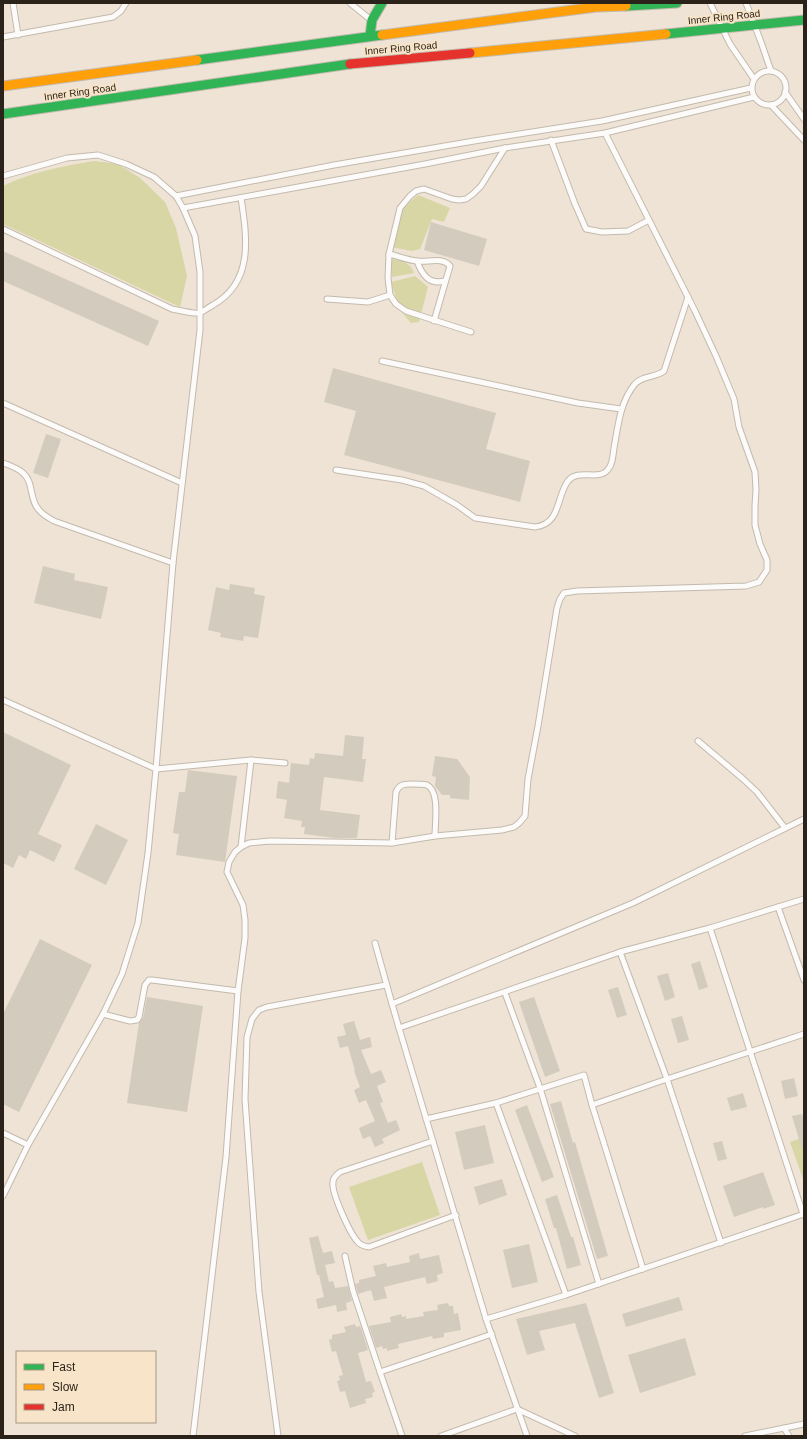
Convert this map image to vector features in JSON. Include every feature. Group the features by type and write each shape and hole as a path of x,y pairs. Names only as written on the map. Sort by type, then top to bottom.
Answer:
{"main road":[{"path":"370,36 372,20 382,3"},
{"name":"Inner Ring Road","path":"3,86 596,7 677,3"},
{"name":"Inner Ring Road","path":"3,114 367,62 563,45 804,20"}],"lane":[{"path":"13,3 18,35"},
{"path":"3,37 113,16 121,10 126,3"},
{"path":"350,3 372,20"},
{"path":"710,3 730,44 754,79"},
{"path":"746,3 771,71"},
{"path":"764,71 778,73 783,78 786,85 785,92 778,103 771,105 762,104 754,98 752,88 754,79 758,74 764,71"},
{"path":"176,196 334,165 602,121 752,88"},
{"path":"785,92 804,119"},
{"path":"183,208 505,148 606,133 754,98"},
{"path":"771,105 804,140"},
{"path":"193,1436 226,1157 238,991 245,938 243,906 227,872 229,862 235,852 249,843 270,841 392,843 435,836 502,830 514,827 525,816 528,779 557,608 564,593 568,591 746,586 759,582 768,570 767,560 760,544 755,525 755,472 739,427 734,399 716,356 688,297 606,133"},
{"path":"551,140 586,229 602,232 628,231 649,220"},
{"path":"471,332 406,311 396,304 390,295 388,278 389,254 400,208 410,196 416,191 424,189 452,199 466,199 481,186 505,148"},
{"path":"3,176 67,158 98,155 126,164 154,177 176,196 183,208 195,236 200,272 200,330 173,563 148,853 138,923 122,974 103,1014 28,1145 3,1196"},
{"path":"3,229 172,309 199,313 222,300 232,289 240,276 244,263 247,243 241,198"},
{"path":"389,254 417,261 442,261 450,266 434,321"},
{"path":"417,261 420,268 429,280 437,283 445,281"},
{"path":"327,299 368,302 390,295"},
{"path":"336,470 402,480 424,486 457,505 475,518 535,527 544,526 550,522 554,515 565,487 572,477 578,474 603,474 610,467 621,409 634,385 645,378 656,376 664,371 688,297"},
{"path":"382,361 578,403 621,409"},
{"path":"3,403 182,483"},
{"path":"3,463 24,473 30,482 34,502 45,516 173,563"},
{"path":"3,700 156,769 251,760 285,763"},
{"path":"698,741 757,792 785,828"},
{"path":"241,847 251,760"},
{"path":"392,843 396,792 398,787 403,784 425,785 431,787 435,793 435,836"},
{"path":"392,1004 633,903 804,819"},
{"path":"399,1028 505,993 620,952 710,928 804,900"},
{"path":"778,907 804,980"},
{"path":"486,1319 566,1295 803,1214 710,928"},
{"path":"375,943 432,1141 456,1215 486,1319 527,1436"},
{"path":"620,952 667,1079 721,1243"},
{"path":"103,1014 130,1022 137,1020 145,985 149,980 238,991"},
{"path":"278,1436 259,1292 245,1099 247,1037 252,1019 259,1010 267,1007 386,984"},
{"path":"505,993 540,1088 599,1284"},
{"path":"592,1105 804,1034"},
{"path":"426,1119 496,1103 584,1075 643,1269"},
{"path":"496,1103 566,1295"},
{"path":"3,1133 28,1145"},
{"path":"432,1141 340,1172 333,1180 333,1188 343,1217 356,1240 363,1246 369,1247 456,1215"},
{"path":"345,1256 353,1291 402,1436"},
{"path":"380,1372 492,1334"},
{"path":"441,1436 517,1409 575,1436"},
{"path":"745,1436 804,1424"},
{"path":"784,1428 788,1436"}],"shaded area":[{"path":"94,161 118,164 140,178 165,202 176,228 187,276 180,307 3,224 3,186 36,173 59,167"},
{"path":"418,195 450,208 444,222 432,219 420,249 412,251 391,247 398,218 405,207"},
{"path":"391,259 405,262 410,266 414,273 392,277"},
{"path":"415,276 428,287 419,322 411,323 400,310 391,282"},
{"path":"804,1137 804,1182 790,1142"},
{"path":"422,1162 440,1215 368,1240 349,1187"}],"building":[{"path":"431,222 487,239 479,266 424,250"},
{"path":"3,251 159,321 148,346 3,281"},
{"path":"333,368 496,413 486,449 530,461 520,502 344,455 356,411 324,402"},
{"path":"46,434 61,439 48,478 33,473"},
{"path":"43,566 75,574 74,580 108,587 101,619 34,603"},
{"path":"230,584 255,588 254,594 265,596 258,638 244,636 243,641 220,637 221,633 208,630 216,587 229,590"},
{"path":"3,732 71,765 38,834 62,845 54,862 30,850 26,859 19,855 13,868 3,863"},
{"path":"345,735 364,737 362,759 366,759 363,782 324,777 320,810 360,815 357,838 335,838 304,834 305,827 301,827 302,821 284,818 287,800 276,798 278,781 289,783 291,763 309,765 310,758 314,759 315,753 343,756"},
{"path":"435,756 457,759 470,777 469,800 450,798 450,795 442,795 435,786 436,777 432,776"},
{"path":"188,770 237,776 225,862 176,855 179,834 173,833 179,792 185,792"},
{"path":"96,824 128,840 106,885 74,869"},
{"path":"40,939 92,965 19,1112 3,1104 3,1014"},
{"path":"700,961 708,987 699,990 691,964"},
{"path":"668,973 675,997 665,1001 657,976"},
{"path":"618,987 627,1015 617,1018 608,990"},
{"path":"147,997 203,1006 187,1112 127,1103 139,1023 143,1018"},
{"path":"534,997 560,1071 545,1077 519,1002"},
{"path":"682,1016 689,1040 678,1043 671,1019"},
{"path":"354,1021 360,1040 370,1037 372,1047 361,1050 371,1074 381,1070 386,1082 377,1086 383,1102 380,1103 388,1123 396,1120 400,1130 382,1139 384,1143 375,1147 370,1136 363,1139 359,1128 375,1121 366,1100 359,1103 354,1090 360,1087 354,1071 348,1046 340,1048 337,1037 346,1035 343,1024"},
{"path":"794,1078 798,1096 785,1099 781,1081"},
{"path":"743,1093 747,1107 731,1111 727,1098"},
{"path":"561,1101 573,1143 575,1142 608,1256 597,1259 550,1104"},
{"path":"527,1105 554,1177 542,1182 515,1110"},
{"path":"802,1114 804,1120 804,1149 802,1149 792,1116"},
{"path":"485,1125 494,1163 464,1170 455,1132"},
{"path":"722,1141 727,1159 718,1161 713,1143"},
{"path":"763,1172 775,1205 763,1209 763,1207 734,1217 723,1186"},
{"path":"502,1179 507,1195 479,1205 474,1187"},
{"path":"557,1195 571,1237 573,1237 581,1265 567,1269 556,1228 554,1228 545,1199"},
{"path":"318,1236 323,1253 332,1251 335,1263 325,1265 329,1282 333,1281 335,1288 348,1286 352,1301 346,1303 347,1310 337,1312 336,1305 318,1309 316,1299 324,1297 319,1275 317,1275 309,1238"},
{"path":"529,1244 538,1282 512,1288 503,1250"},
{"path":"419,1253 420,1259 439,1255 443,1273 437,1275 438,1281 427,1284 425,1277 384,1287 387,1298 374,1301 371,1290 358,1294 355,1284 359,1283 359,1280 376,1276 373,1266 386,1263 387,1267 410,1262 409,1256"},
{"path":"679,1297 683,1310 626,1327 622,1314"},
{"path":"448,1303 449,1306 453,1306 454,1314 458,1313 461,1330 444,1333 444,1337 433,1339 432,1336 398,1344 399,1348 387,1351 387,1348 383,1349 382,1346 376,1348 369,1326 391,1322 390,1317 401,1314 402,1317 406,1316 406,1319 424,1316 423,1312 438,1310 437,1305"},
{"path":"586,1303 614,1393 599,1398 575,1323 539,1331 545,1350 527,1355 516,1319"},
{"path":"355,1324 356,1327 360,1326 361,1328 368,1350 358,1353 366,1382 371,1381 375,1392 372,1393 373,1397 365,1399 366,1403 350,1408 345,1391 340,1392 337,1381 340,1380 339,1376 343,1375 336,1351 332,1352 329,1340 332,1339 332,1335 346,1332 344,1327"},
{"path":"685,1338 696,1375 640,1393 628,1355"}],"traffic: fast":[{"path":"370,36 372,20 382,3"},
{"path":"626,6 677,3"},
{"path":"666,34 804,20"},
{"path":"197,60 382,35"},
{"path":"3,114 350,64"}],"traffic: slow":[{"path":"382,35 596,7 626,6"},
{"path":"470,53 666,34"},
{"path":"3,86 197,60"}],"traffic: jam":[{"path":"350,64 470,53"}]}
